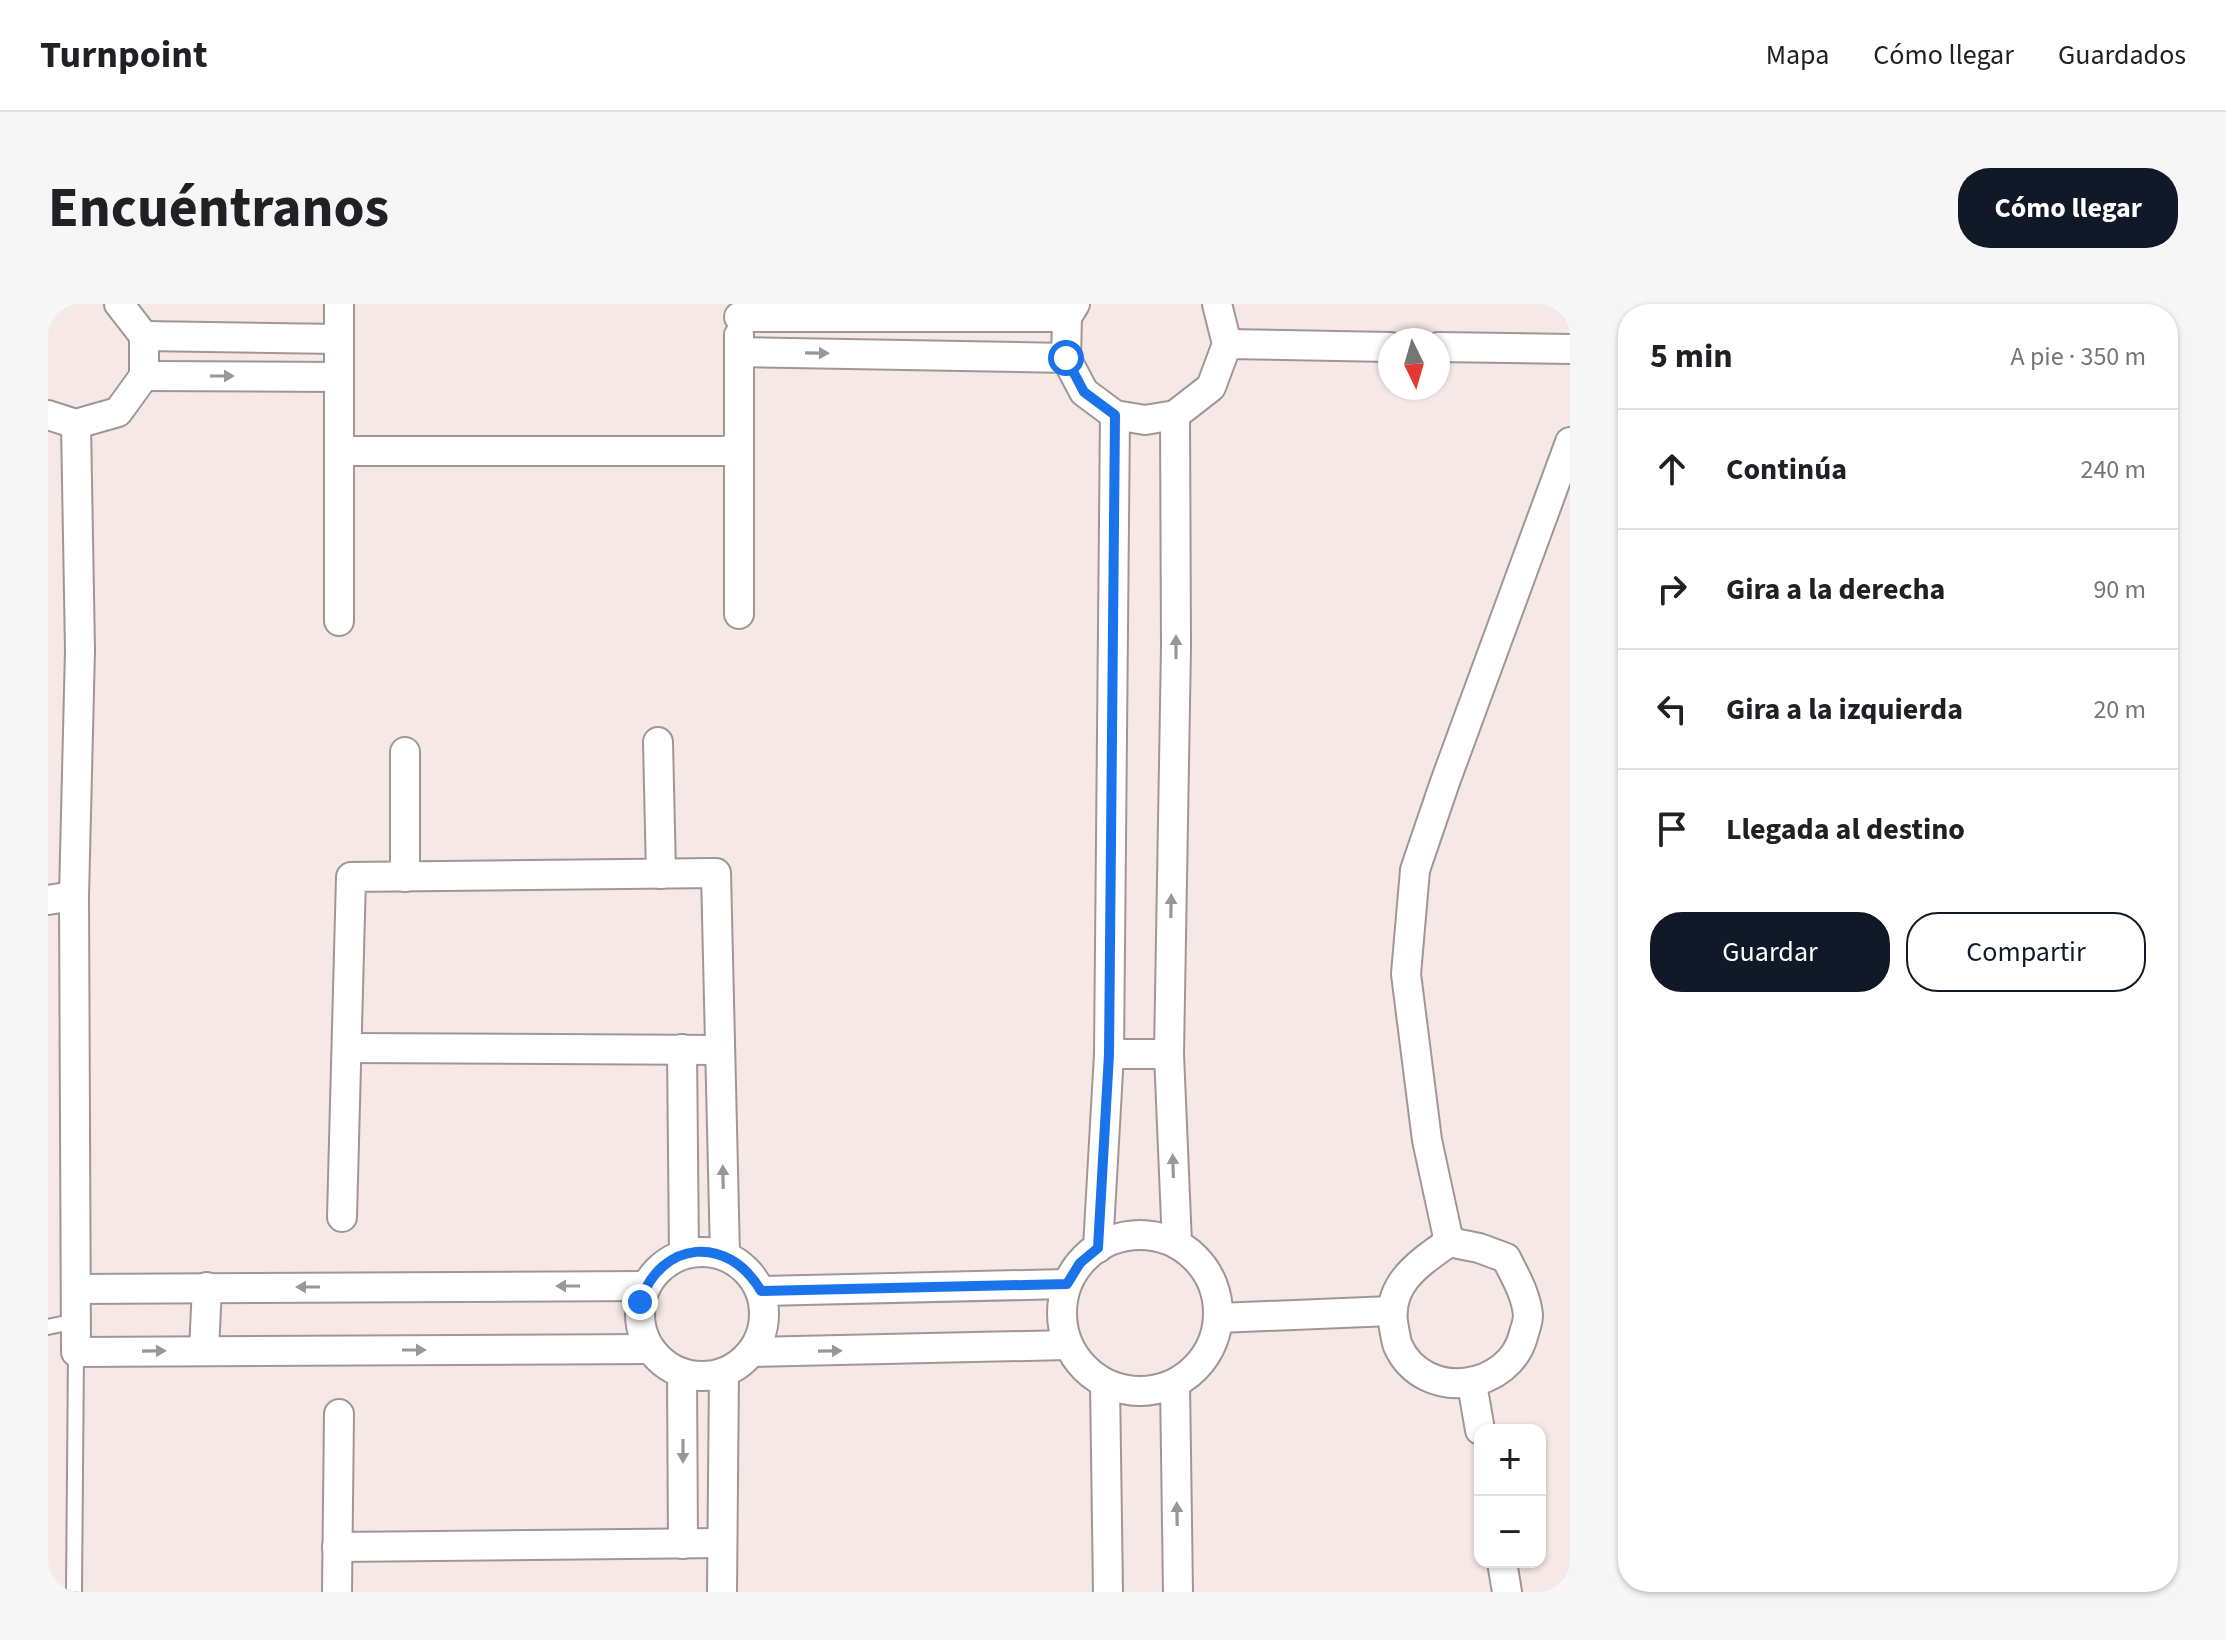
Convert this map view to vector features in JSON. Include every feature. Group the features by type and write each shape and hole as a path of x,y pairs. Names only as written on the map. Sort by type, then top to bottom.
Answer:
{"street":[{"path":"48,415 76,424 118,412 144,376 144,336 119,304"},
{"path":"339,304 339,621"},
{"path":"739,614 739,310 913,317 1071,310 1066,358 1084,392 1115,415 1145,420 1175,415 1211,387 1227,344 1217,304"},
{"path":"913,317 915,355"},
{"path":"144,336 339,339"},
{"path":"1227,344 1378,347"},
{"path":"1450,347 1570,349"},
{"path":"739,352 1066,358"},
{"path":"144,376 339,377"},
{"path":"1098,1248 1109,1054 1115,415"},
{"path":"1175,415 1176,647 1169,1054 1177,1244"},
{"path":"76,424 80,650 61,898 76,1352 650,1349"},
{"path":"1449,1242 1427,1140 1406,974 1415,870 1570,442"},
{"path":"339,451 724,451 739,447"},
{"path":"658,742 661,874"},
{"path":"405,752 405,877"},
{"path":"342,1217 351,877 716,873 725,1255"},
{"path":"347,1048 720,1050"},
{"path":"682,1049 684,1254"},
{"path":"1109,1054 1169,1054"},
{"path":"1151,1236 1177,1244 1199,1261 1214,1285 1219,1318 1214,1341 1199,1366 1175,1384 1141,1392 1105,1384 1083,1367 1068,1345 1062,1314 1067,1284 1080,1263 1098,1248 1123,1237 1151,1236"},
{"path":"1449,1242 1506,1258 1521,1287 1528,1317 1521,1347 1501,1371 1472,1384 1443,1382 1417,1369 1398,1346 1391,1311 1398,1289 1416,1265 1449,1242"},
{"path":"704,1251 725,1255 752,1276 761,1291 765,1311 762,1333 752,1352 740,1365 724,1373 703,1377 682,1373 664,1364 650,1349 642,1334 640,1302 655,1272 668,1261 684,1254 704,1251"},
{"path":"761,1291 1067,1284"},
{"path":"76,1289 646,1286"},
{"path":"204,1350 207,1287"},
{"path":"1219,1318 1391,1311"},
{"path":"752,1352 1068,1345"},
{"path":"682,1373 683,1544"},
{"path":"722,1592 724,1373"},
{"path":"1105,1384 1108,1592"},
{"path":"1175,1384 1178,1592"},
{"path":"1472,1384 1479,1424"},
{"path":"337,1592 339,1414"},
{"path":"337,1547 722,1543"},
{"path":"1503,1568 1507,1592"}],"lane":[{"path":"48,1327 76,1321"},
{"path":"74,1592 76,1352"}],"route":[{"path":"640,1302 655,1272 668,1261 684,1254 704,1251 725,1255 740,1264 761,1291 1067,1284 1080,1263 1098,1248 1109,1054 1115,415 1084,392 1066,358"}]}
